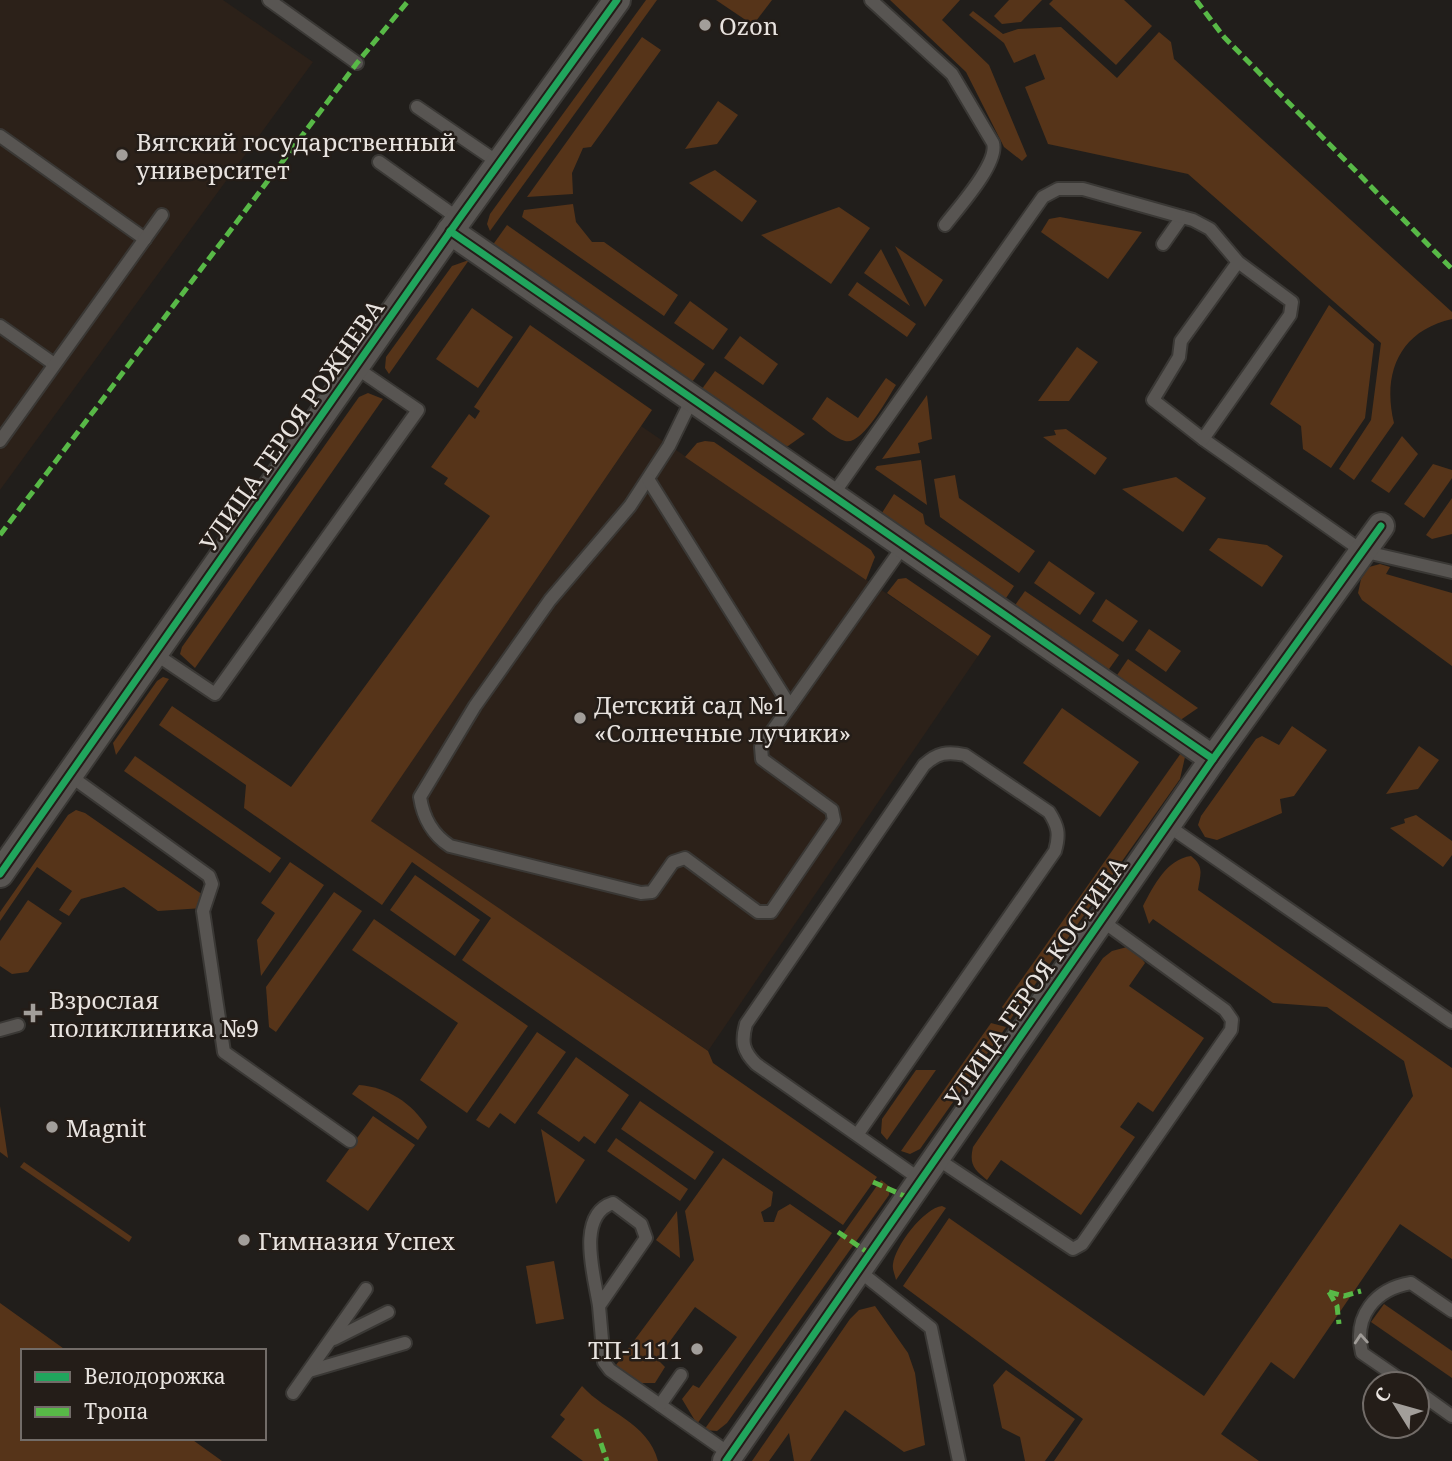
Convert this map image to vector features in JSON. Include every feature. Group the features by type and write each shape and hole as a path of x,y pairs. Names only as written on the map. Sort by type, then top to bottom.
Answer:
{"street":[{"name":"УЛИЦА ГЕРОЯ РОЖНЕВА","path":"0,874 455,225 617,0"},
{"path":"455,225 692,398 1213,759"},
{"name":"УЛИЦА ГЕРОЯ КОСТИНА","path":"728,1458 1213,759 1381,526"}],"lane":[{"path":"269,0 357,63"},
{"path":"871,0 953,74 993,142 995,149 991,162 945,225"},
{"path":"417,107 499,163"},
{"path":"0,136 145,239"},
{"path":"379,162 455,225"},
{"path":"832,496 1042,197 1058,189 1083,189 1182,217 1209,229 1238,262 1289,297 1292,309 1203,439"},
{"path":"0,441 162,215"},
{"path":"1163,244 1182,217"},
{"path":"1238,262 1181,341 1179,357 1153,400 1203,439 1362,551 1452,572"},
{"path":"0,326 54,365"},
{"path":"154,653 215,694 418,410 355,367"},
{"path":"692,398 669,446 630,506 550,600 475,706 420,797 422,811 438,839 450,846 641,893 652,892 673,862 685,858 758,912 771,912 834,820 832,810 762,759 761,747 904,545"},
{"path":"648,479 790,706"},
{"path":"858,1135 1055,851 1059,836 1057,824 1049,811 965,755 952,752 935,755 924,765 746,1024 742,1039 745,1052 756,1064 921,1180"},
{"path":"69,775 209,876 212,884 203,911 224,1052 350,1141"},
{"path":"1167,825 1452,1022"},
{"path":"936,1158 1073,1249 1082,1244 1231,1030 1232,1020 1225,1010 1101,920"},
{"path":"0,1030 18,1025"},
{"path":"599,1306 646,1238 641,1224 613,1203 605,1208 589,1234 604,1362 610,1370 728,1458"},
{"path":"858,1270 931,1328 959,1461"},
{"path":"1387,1370 1362,1353 1361,1324 1367,1307 1395,1285 1411,1283 1452,1311"},
{"path":"293,1393 366,1289"},
{"path":"330,1340 388,1311"},
{"path":"309,1371 405,1343"},
{"path":"660,1405 681,1376"},
{"path":"1431,1401 1452,1416"}],"shaded area":[{"name":"Вятский государственный университет","path":"0,0 223,0 313,62 0,490"},
{"path":"646,0 657,0 490,231 487,224 490,214"},
{"path":"716,0 772,0 753,25"},
{"path":"890,0 960,0 942,20 989,65 1027,156 1022,161 1004,147 966,72"},
{"path":"1009,0 1042,0 1021,22 1002,24 994,16"},
{"path":"1053,0 1124,0 1152,26 1116,65 1049,4"},
{"path":"973,11 1003,34 1018,29 1061,27 1117,78 1159,32 1171,42 1174,59 1452,312 1452,319 1419,333 1407,344 1399,357 1391,388 1394,423 1354,480 1339,469 1371,420 1381,343 1188,174 1048,144 1025,87 1045,79 1035,54 1014,63 1004,43 969,15"},
{"path":"642,37 661,50 591,147 583,148 572,173 573,194 527,197"},
{"path":"718,101 738,115 717,144 685,149"},
{"path":"715,170 757,201 742,222 689,183"},
{"path":"573,204 576,222 592,242 604,242 678,295 664,316 522,217 524,210"},
{"path":"839,207 870,228 831,284 761,235"},
{"path":"1060,217 1142,232 1108,279 1041,232 1049,219"},
{"path":"507,225 705,364 690,385 492,246"},
{"path":"895,246 943,280 925,307"},
{"path":"881,249 910,306 864,273"},
{"path":"469,260 389,374 385,368 386,357 452,266"},
{"path":"857,282 916,324 907,337 848,295"},
{"path":"690,301 728,329 713,350 674,323"},
{"path":"1329,305 1374,344 1365,418 1331,468 1303,449 1301,426 1270,404"},
{"path":"472,308 513,337 478,388 436,359"},
{"path":"530,325 652,410 371,821 708,1051 713,1063 877,1177 843,1225 462,960 491,918 412,862 382,905 244,808 246,785 159,725 172,706 291,787 490,516 444,484 448,478 431,467 469,414 475,419 480,411 474,407"},
{"path":"740,336 778,364 763,385 724,358"},
{"path":"1077,347 1098,362 1069,401 1038,401"},
{"path":"715,371 805,434 788,446 775,445 699,393"},
{"path":"886,378 896,385 874,420 852,441 837,437 812,419 827,397 858,418"},
{"path":"368,393 383,399 195,668 180,654 182,647 359,397"},
{"path":"927,395 932,439 918,443 920,453 882,459"},
{"path":"641,426 978,656 708,1051 370,821"},
{"path":"1066,429 1107,458 1095,475 1043,437 1056,435 1054,430"},
{"path":"1402,436 1418,454 1389,493 1371,481"},
{"path":"714,442 871,550 875,557 866,580 685,457 697,443"},
{"path":"921,460 927,505 875,469 877,466"},
{"path":"1433,464 1452,470 1452,478 1424,518 1404,504"},
{"path":"955,475 959,498 1035,551 1019,573 940,517 934,479"},
{"path":"1176,477 1206,498 1183,532 1122,489"},
{"path":"894,494 923,514 925,524 1014,586 1004,601 880,516"},
{"path":"1452,498 1452,534 1432,539 1426,535"},
{"path":"1218,538 1267,545 1283,556 1262,587 1209,550"},
{"path":"1049,561 1095,593 1080,615 1034,583"},
{"path":"1380,564 1390,567 1386,574 1452,593 1452,666 1362,600 1358,593 1361,579 1369,567"},
{"path":"906,578 991,636 978,656 887,593 898,579"},
{"path":"1025,591 1119,655 1107,672 1013,608"},
{"path":"1106,599 1138,621 1123,642 1092,621"},
{"path":"1149,629 1181,651 1166,672 1135,650"},
{"path":"1128,659 1198,708 1179,721 1115,678"},
{"path":"163,677 169,679 116,755 113,743 157,681"},
{"path":"1062,708 1139,762 1100,817 1023,763"},
{"path":"1292,726 1327,750 1294,796 1280,799 1282,813 1217,840 1205,837 1198,825 1201,816 1256,739 1262,736 1279,745"},
{"path":"1419,746 1439,760 1418,789 1386,794"},
{"path":"1181,753 1185,757 1180,779 1010,1020 1002,1007"},
{"path":"135,756 281,858 270,873 124,771"},
{"path":"76,810 85,813 206,897 203,908 158,911 124,887 81,899 69,916 59,910 72,891 37,867 0,921 0,912 68,815"},
{"path":"1416,815 1452,841 1452,855 1443,867 1390,828 1405,823 1404,819"},
{"path":"1191,856 1200,868 1198,890 1452,1068 1452,1259 1400,1224 1294,1379 1271,1362 1221,1434 1259,1461 1054,1461 1083,1419 903,1286 949,1218 1204,1396 1413,1096 1404,1061 1327,1007 1273,1003 1153,919 1149,924 1143,906 1157,882 1175,862"},
{"path":"290,862 324,885 261,976 257,940 275,913 261,903"},
{"path":"415,875 480,920 455,956 390,910"},
{"path":"334,892 362,911 276,1032 269,1027 266,987"},
{"path":"28,900 62,923 28,972 12,974 0,966 0,941"},
{"path":"374,919 528,1026 467,1113 420,1080 458,1023 352,950"},
{"path":"1127,947 1136,951 1145,963 1129,986 1204,1038 1153,1112 1138,1102 1120,1127 1135,1137 1081,1215 1001,1160 987,1180 974,1166 973,1147 1103,958 1112,951"},
{"path":"991,1023 1006,1027 920,1149 910,1154 901,1151"},
{"path":"537,1032 566,1052 515,1124 500,1113 489,1128 476,1120"},
{"path":"576,1057 629,1095 595,1144 584,1136 579,1142 537,1113"},
{"path":"916,1070 936,1070 887,1140 881,1133 882,1119"},
{"path":"359,1085 389,1093 414,1111 427,1127 418,1140 352,1094"},
{"path":"640,1101 714,1152 695,1180 621,1129"},
{"path":"0,1106 8,1158 0,1152"},
{"path":"373,1116 415,1145 368,1211 326,1181"},
{"path":"541,1129 585,1160 556,1204"},
{"path":"616,1138 688,1189 680,1201 607,1151"},
{"path":"723,1158 773,1192 771,1206 761,1212 764,1222 774,1222 778,1211 790,1204 832,1233 697,1424 682,1399 693,1385 699,1388 737,1337 695,1307 657,1359 665,1367 655,1383 635,1383 613,1369 694,1260 685,1211"},
{"path":"24,1162 132,1237 129,1242 20,1167"},
{"path":"881,1180 890,1187 889,1195 727,1423 717,1431 704,1430"},
{"path":"942,1206 946,1208 896,1280 893,1264 905,1238 927,1213"},
{"path":"677,1211 680,1258 656,1240"},
{"path":"554,1261 564,1319 536,1324 526,1266"},
{"path":"0,1303 64,1349 21,1349 21,1440 193,1440 222,1461 0,1461"},
{"path":"1384,1304 1452,1351 1452,1378 1371,1322"},
{"path":"875,1306 908,1353 915,1373 925,1445 904,1452 845,1410 810,1461 794,1461 789,1433 769,1461 752,1461 850,1319 859,1310"},
{"path":"1006,1370 1075,1419 1045,1461 1025,1461 1020,1437 1002,1428 993,1385"},
{"path":"582,1386 636,1427 653,1448 658,1461 583,1461 551,1437 565,1419 560,1415"}],"marked path":[{"path":"0,535 357,63 409,0"},
{"path":"1196,0 1224,37 1452,269"},
{"path":"873,1182 909,1198"},
{"path":"838,1232 870,1254"},
{"path":"1329,1292 1344,1296 1361,1291"},
{"path":"1329,1292 1337,1306 1339,1324"},
{"path":"596,1429 607,1461"}],"cycle path":[{"path":"0,874 459,219 617,0"},
{"path":"450,231 1213,759"},
{"path":"726,1461 1213,759 1381,526"}],"place":[{"name":"Ozon","path":"705,25"},
{"name":"Вятский государственный университет","path":"122,155"},
{"name":"Детский сад №1 «Солнечные лучики»","path":"580,718"},
{"name":"Взрослая поликлиника №9","path":"33,1013"},
{"name":"Magnit","path":"52,1127"},
{"name":"Гимназия Успех","path":"244,1240"},
{"name":"ТП-1111","path":"697,1349"}]}
